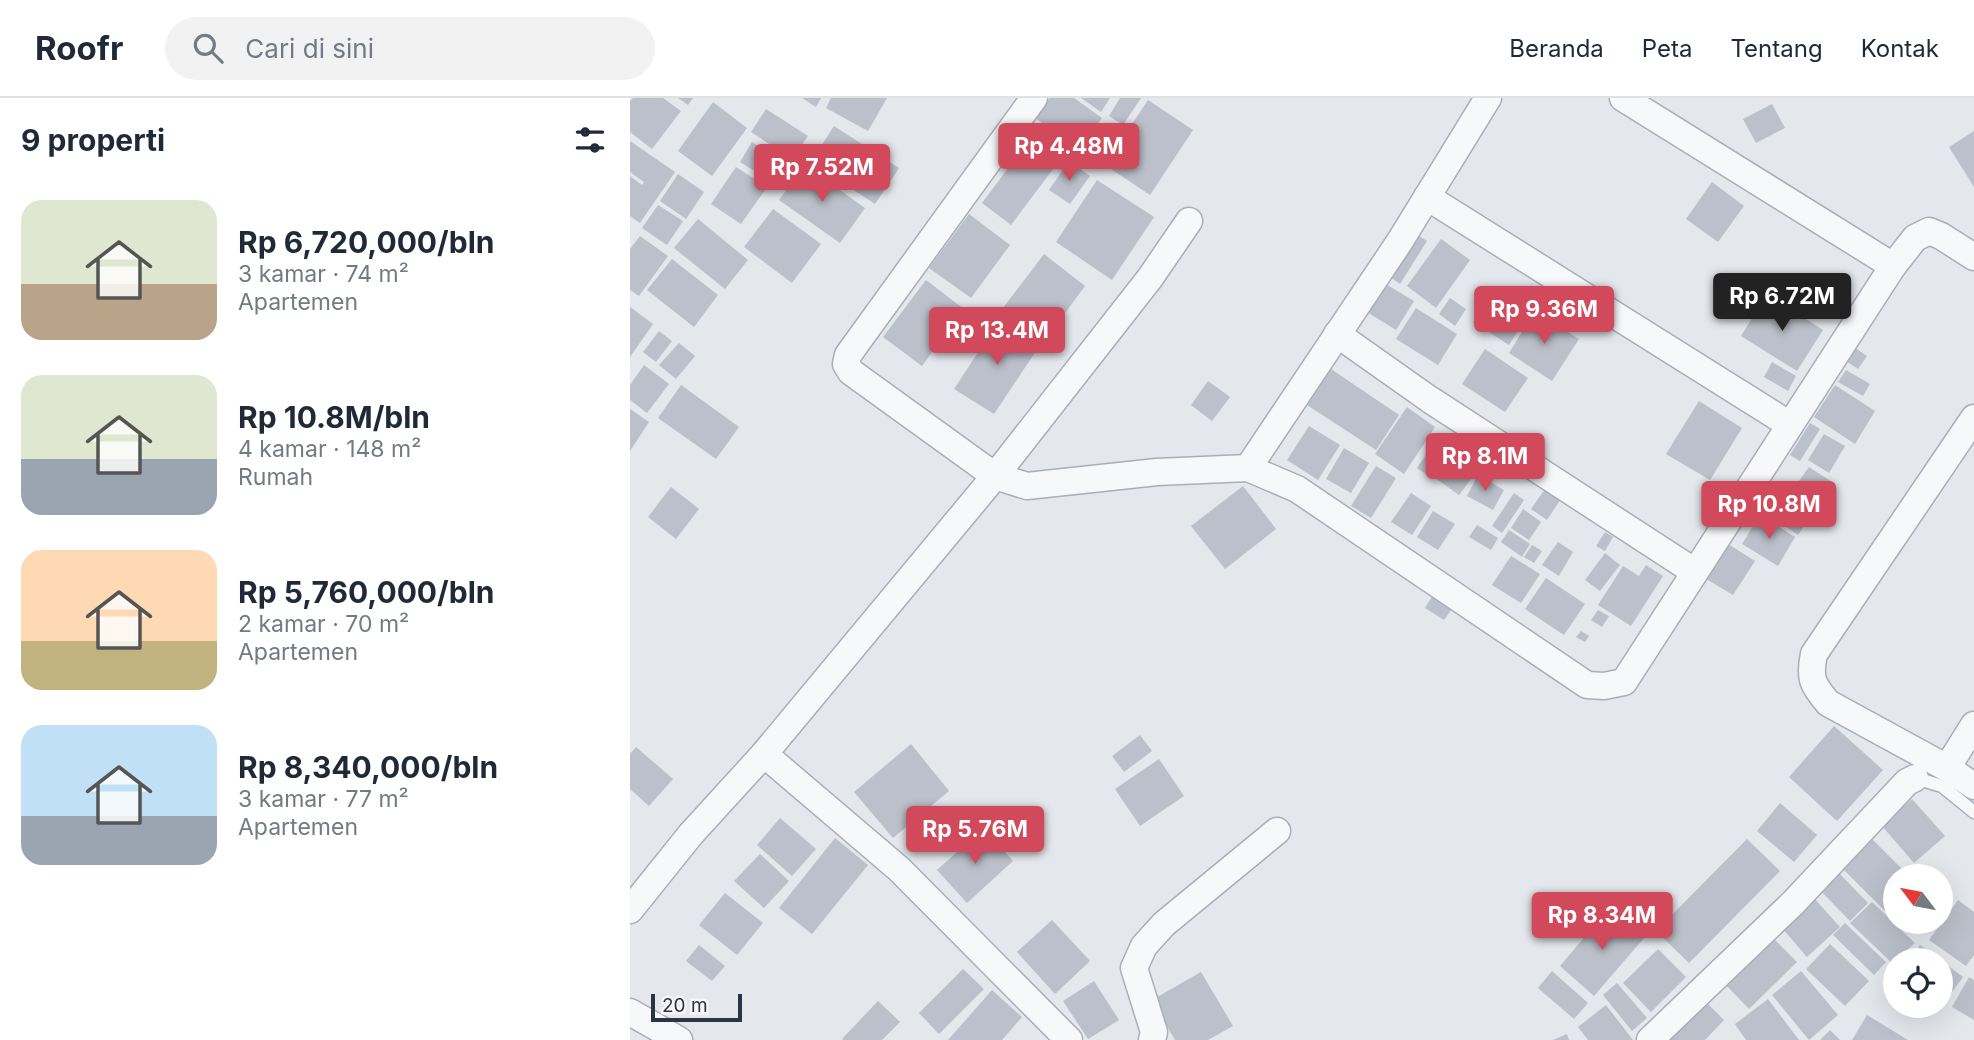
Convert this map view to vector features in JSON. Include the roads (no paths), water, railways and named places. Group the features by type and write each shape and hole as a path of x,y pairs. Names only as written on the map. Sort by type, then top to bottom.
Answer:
{"street":[{"path":"1034,98 848,355 846,364 851,372 995,476 1027,486 1157,472 1248,468 1297,489 1587,685 1604,687 1624,682 1893,266 1915,238 1929,231 1974,257"},
{"path":"1248,468 1400,241 1488,98"},
{"path":"1623,98 1893,266"},
{"path":"1427,197 1790,425"},
{"path":"630,910 691,834 764,754 995,476 1150,278 1189,220"},
{"path":"1337,334 1429,399 1695,572"},
{"path":"1974,418 1814,654 1810,674 1817,690 1828,702 1947,768 1974,786"},
{"path":"1947,768 1974,725"},
{"path":"764,754 898,870 1069,1040"},
{"path":"1650,1040 1793,903 1906,782 1915,778"},
{"path":"1152,1040 1154,1032 1135,968 1144,946 1164,924 1277,831"},
{"path":"630,1012 680,1040"}],"lane":[{"path":"1915,778 1942,786 1974,811"}]}
